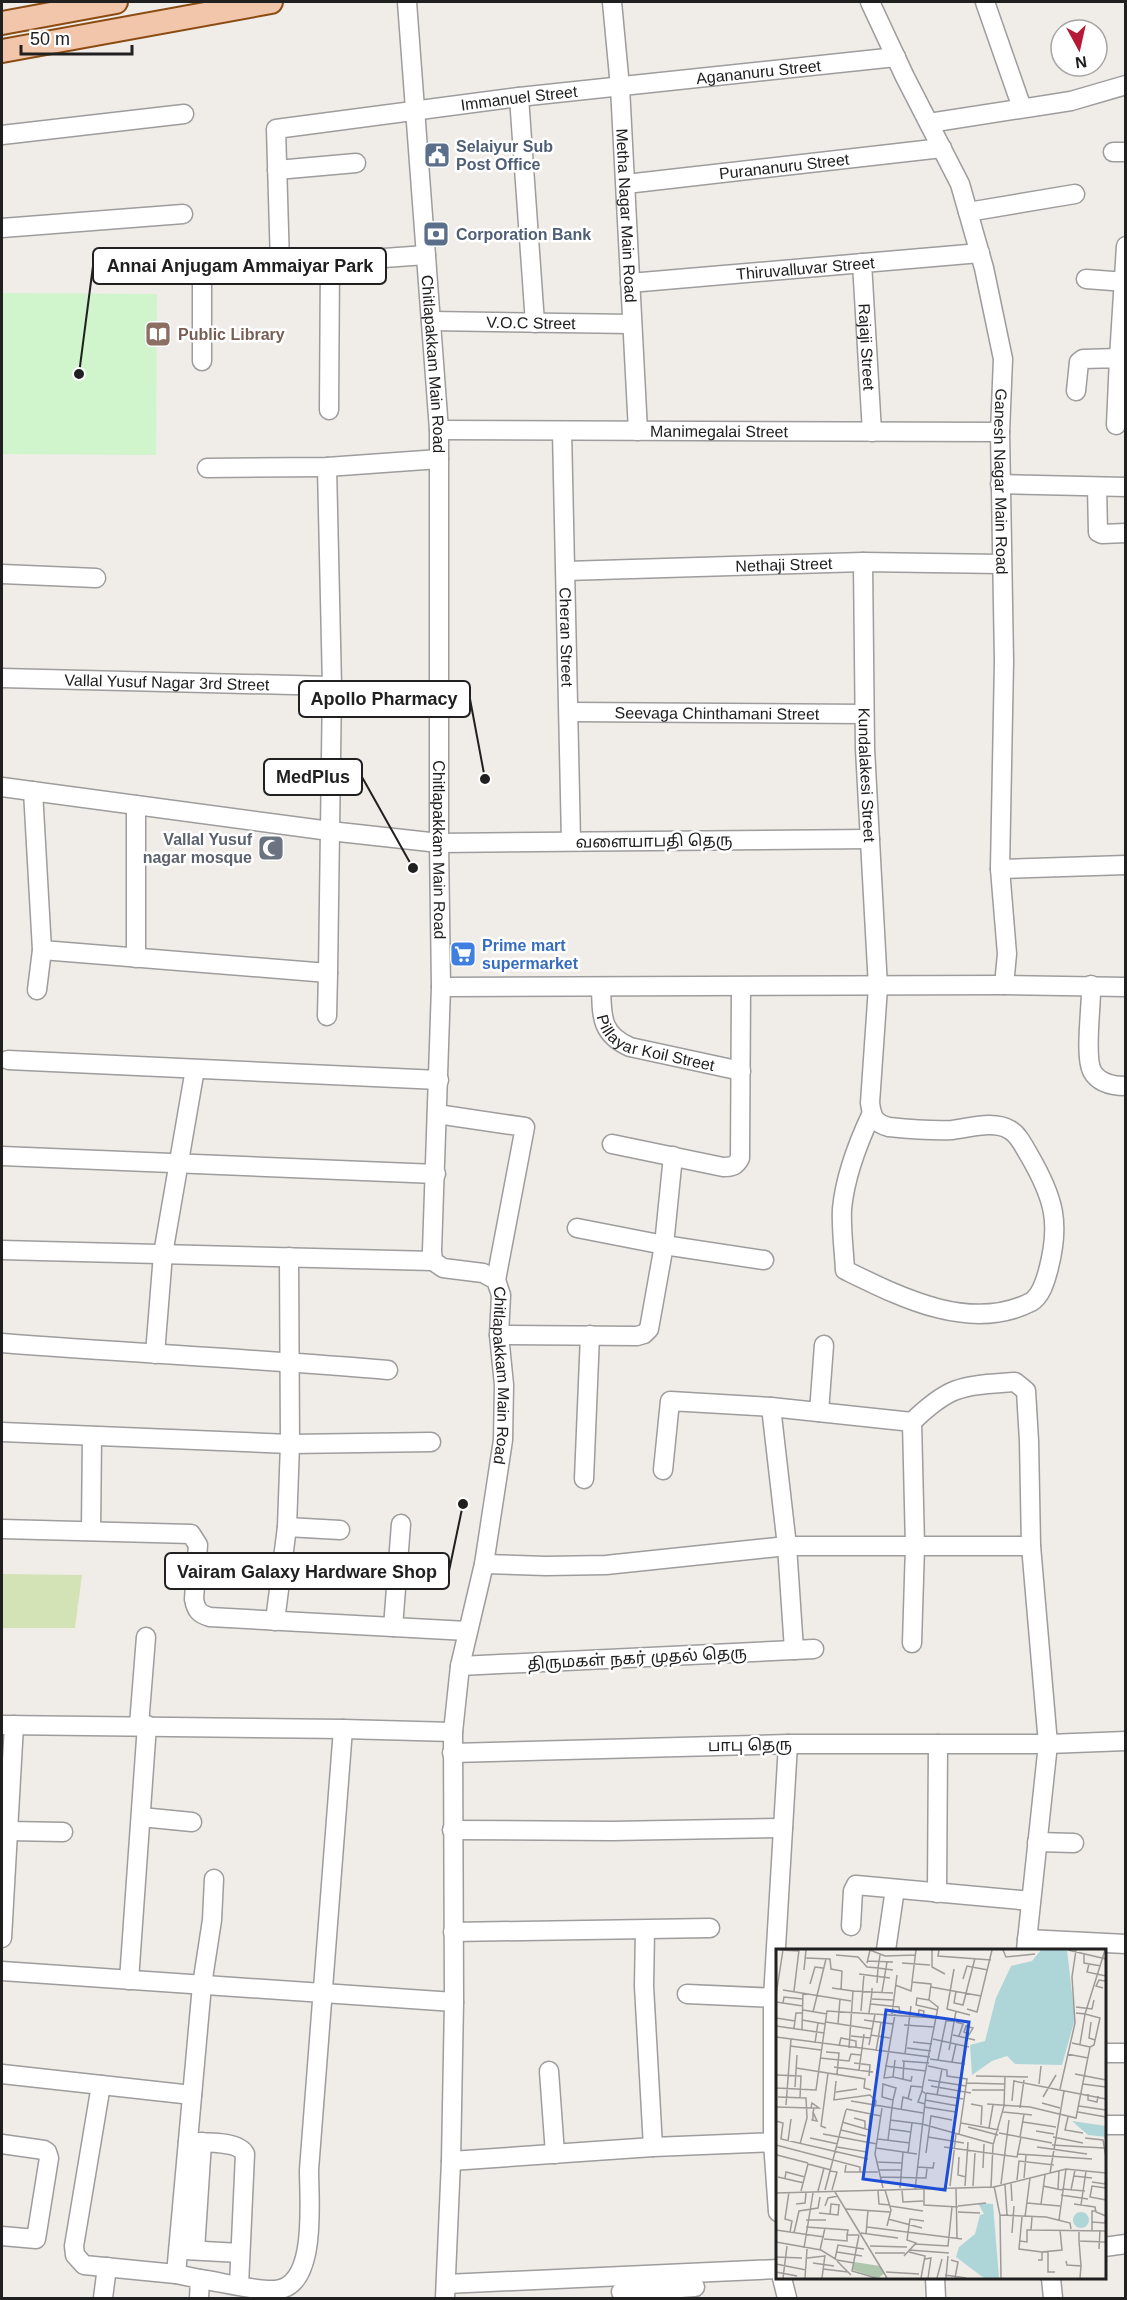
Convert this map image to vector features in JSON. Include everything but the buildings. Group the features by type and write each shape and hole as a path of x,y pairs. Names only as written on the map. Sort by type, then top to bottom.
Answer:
{"main road":[{"path":"2,23 116,2"},
{"path":"2,51 271,2"}],"street":[{"name":"Chitlapakkam Main Road","path":"407,2 439,430 441,987 433,1261 442,1268 483,1273 496,1280 501,1295 499,1335 504,1385 502,1440 484,1564 460,1666 453,1732 454,2002 446,2291"},
{"name":"Metha Nagar Main Road","path":"612,2 626,184 638,431"},
{"name":"Ganesh Nagar Main Road","path":"870,2 960,184 980,253 1003,359 1000,484 1004,672 1000,869 1007,954 1004,985"},
{"path":"985,2 1022,108"},
{"name":"Agananuru Street","path":"620,87 896,57"},
{"path":"929,123 1071,101 1125,85"},
{"name":"Immanuel Street","path":"277,170 276,129 519,97 620,87"},
{"path":"519,97 535,323"},
{"path":"2,135 184,114"},
{"name":"Purananuru Street","path":"626,184 942,148"},
{"path":"280,264 277,170 356,163"},
{"path":"968,212 1075,194"},
{"path":"2,228 183,214"},
{"path":"1116,425 1122,358 1125,246"},
{"name":"Thiruvalluvar Street","path":"630,283 980,253"},
{"path":"202,361 202,271 426,255"},
{"path":"329,410 330,261"},
{"name":"Rajaji Street","path":"862,263 872,432"},
{"path":"1086,279 1124,281"},
{"name":"V.O.C Street","path":"431,321 632,324"},
{"path":"1076,391 1079,362 1083,359 1122,358"},
{"name":"Manimegalai Street","path":"439,430 1000,432"},
{"name":"Cheran Street","path":"562,431 571,841"},
{"path":"207,468 327,467 439,459"},
{"path":"327,467 332,686 327,1016"},
{"path":"1000,484 1125,487"},
{"path":"1097,487 1098,532 1102,534 1125,533"},
{"name":"Nethaji Street","path":"566,571 863,562 1001,564"},
{"name":"Kundalakesi Street","path":"863,562 864,714 878,987 871,1115"},
{"path":"2,574 96,578"},
{"name":"Vallal Yusuf Nagar 3rd Street","path":"2,678 332,686"},
{"name":"Seevaga Chinthamani Street","path":"569,712 864,714"},
{"name":"வளையாபதி தெரு","path":"2,787 330,831 439,843 870,839"},
{"path":"33,791 42,950 37,990"},
{"path":"136,805 136,958"},
{"path":"1000,869 1125,865"},
{"path":"42,950 328,974"},
{"path":"441,987 1004,985 1125,987"},
{"path":"1091,985 1089,1054 1092,1071 1105,1083 1125,1086"},
{"name":"Pillayar Koil Street","path":"601,987 602,1020 610,1033 620,1042 630,1047 741,1071"},
{"path":"612,1144 723,1167 737,1164 740,1158 741,987"},
{"path":"8,1060 439,1080"},
{"path":"155,1354 163,1254 195,1069"},
{"path":"437,1114 525,1127 496,1280"},
{"path":"871,1115 880,1125 889,1127 951,1130 999,1126 1015,1133 1046,1188 1056,1226 1054,1250 1044,1286 1033,1301 1006,1311 975,1314 951,1311 897,1295 845,1270 842,1211 845,1190 860,1139 871,1115"},
{"path":"2,1156 436,1174"},
{"path":"499,1335 637,1336 649,1329 664,1245 673,1156"},
{"path":"577,1228 664,1245 764,1260"},
{"path":"2,1250 433,1261"},
{"path":"275,1622 287,1527 290,1444 289,1257"},
{"path":"584,1479 590,1335"},
{"path":"2,1344 388,1370"},
{"path":"819,1412 824,1345"},
{"path":"912,1642 915,1546 912,1422 930,1405 954,1389 973,1385 1015,1382 1022,1386 1027,1396 1031,1546 1048,1744 1026,1945 1125,1944"},
{"path":"663,1470 670,1401 771,1407 912,1422"},
{"path":"771,1407 787,1546 794,1650"},
{"path":"2,1432 290,1444 430,1442"},
{"path":"91,1530 92,1437"},
{"path":"393,1628 401,1524"},
{"path":"287,1527 340,1530"},
{"path":"2,1529 192,1534 198,1545 194,1599 198,1612 210,1617 467,1631"},
{"path":"484,1564 606,1565 787,1546 1031,1546"},
{"path":"129,1980 141,1817 146,1637"},
{"name":"திருமகள் நகர் முதல் தெரு","path":"460,1666 814,1649"},
{"path":"2,1938 8,1831 8,1725 143,1725 453,1732"},
{"path":"101,2085 74,2246 80,2262 84,2265 176,2274 276,2290 291,2285 300,2276 304,2266 309,2230 309,2170 343,1729"},
{"name":"பாபு தெரு","path":"452,1752 788,1744 1048,1744 1125,1741"},
{"path":"777,1949 788,1744"},
{"path":"937,1893 938,1744"},
{"path":"141,1817 192,1822"},
{"path":"452,1830 612,1831 783,1828"},
{"path":"8,1831 63,1832"},
{"path":"1037,1842 1074,1843"},
{"path":"176,2274 186,2250 195,2142 192,2095 202,1985 212,1920 214,1879"},
{"path":"852,1926 854,1887 859,1885 1031,1901"},
{"path":"886,1949 895,1889"},
{"path":"453,1932 710,1928"},
{"path":"645,1930 644,1986 654,2147"},
{"path":"2,1971 323,1995 454,2002"},
{"path":"451,2161 654,2147 776,2142 776,1977"},
{"path":"687,1994 775,1998"},
{"path":"1106,2053 1125,2053"},
{"path":"549,2071 555,2154"},
{"path":"2,2074 192,2095"},
{"path":"1106,2125 1125,2125"},
{"path":"195,2142 236,2145 243,2149 245,2154 239,2285"},
{"path":"2,2144 44,2150 49,2158 36,2239 2,2236"},
{"path":"1106,2247 1125,2244"},
{"path":"186,2250 240,2253"},
{"path":"103,2298 107,2267"},
{"path":"446,2291 695,2286 776,2269"},
{"path":"199,2298 201,2279"},
{"path":"783,2279 787,2298"},
{"path":"935,2279 936,2298"},
{"path":"1051,2279 1053,2298"}],"green space":[{"path":"2,293 157,294 156,455 2,454"},
{"path":"2,1574 82,1575 75,1628 2,1628"}],"place":[{"name":"Selaiyur Sub Post Office","path":"437,155"},
{"name":"Corporation Bank","path":"436,234"},
{"name":"Public Library","path":"158,334"},
{"name":"Annai Anjugam Ammaiyar Park","path":"79,374"},
{"name":"Apollo Pharmacy","path":"485,779"},
{"name":"Vallal Yusuf nagar mosque","path":"271,848"},
{"name":"MedPlus","path":"413,868"},
{"name":"Prime mart supermarket","path":"463,954"},
{"name":"Vairam Galaxy Hardware Shop","path":"463,1504"}]}
